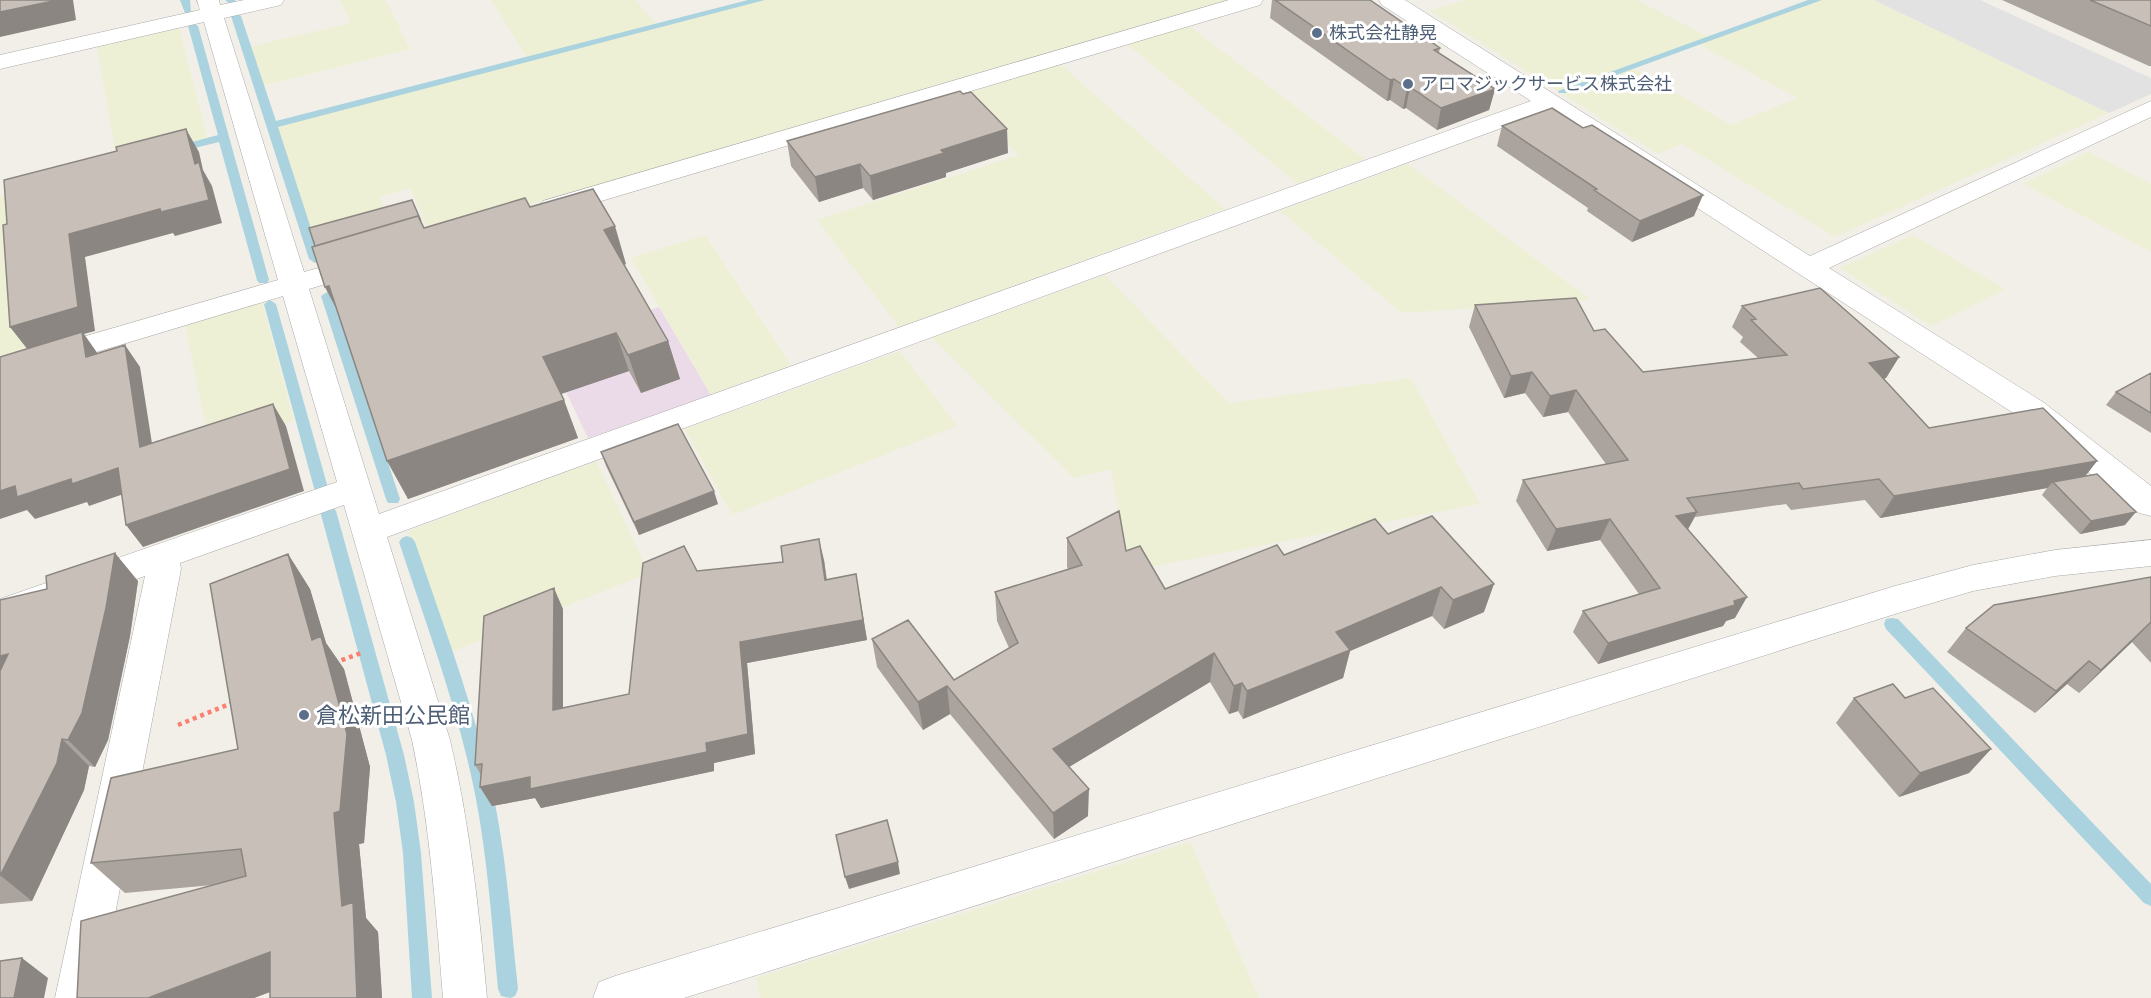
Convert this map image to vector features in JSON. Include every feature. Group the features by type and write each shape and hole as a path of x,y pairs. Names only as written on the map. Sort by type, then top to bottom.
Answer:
{"street":[{"path":"0,62 210,7 273,0"},
{"path":"533,213 1252,0"},
{"path":"1390,0 2032,410 2151,504"},
{"path":"210,7 356,488 443,788 451,839 465,998"},
{"path":"368,531 1551,102"},
{"path":"1808,267 2151,108"},
{"path":"0,370 385,257"},
{"path":"0,613 356,488"},
{"path":"615,998 1895,600 1993,574 2055,563 2151,553"},
{"path":"76,998 164,569 162,556"}],"path":[{"path":"329,665 362,652"},
{"path":"129,738 162,731 240,700"}],"shaded area":[{"path":"1874,0 1980,0 2151,78 2151,94 2109,113"},
{"path":"659,307 711,395 588,438 544,346"}],"green space":[{"path":"340,0 386,0 410,49 262,86 249,47 351,23"},
{"path":"491,0 636,0 656,25 527,58"},
{"path":"764,0 1228,0 430,234 410,188 380,197 398,244 352,230 312,241 275,126"},
{"path":"1464,0 1637,0 1709,37 1558,91 1430,11"},
{"path":"1821,0 1874,0 2109,113 1835,237 1682,144 1658,154 1562,94 1633,68 1731,125 1797,98 1699,44"},
{"path":"1189,26 1365,159 1298,184 1127,44"},
{"path":"179,28 208,140 117,163 97,47"},
{"path":"1060,64 1225,209 899,327 817,220 1019,155 959,95"},
{"path":"2089,152 2151,184 2151,252 2023,184"},
{"path":"1408,164 1591,300 1402,313 1280,211"},
{"path":"12,193 24,354 0,361 0,196"},
{"path":"705,235 791,365 711,395 631,258"},
{"path":"1913,235 2005,289 1931,326 1840,268"},
{"path":"1105,275 1229,403 1411,378 1480,504 1129,571 1111,469 1074,478 932,338"},
{"path":"262,302 294,421 210,448 185,325"},
{"path":"900,351 957,426 732,515 685,429"},
{"path":"596,461 649,573 449,653 408,531"},
{"path":"1190,842 1259,998 760,998 756,978"}],"building":[{"path":"0,0 58,0 0,12"},
{"path":"1275,0 1370,0 1440,48 1434,50 1495,89 1441,108 1410,87 1407,88 1394,79 1390,80"},
{"path":"2090,0 2151,0 2151,26"},
{"path":"960,91 963,94 971,92 1007,129 941,150 944,153 870,176 860,164 815,177 787,141"},
{"path":"1552,108 1583,128 1592,125 1703,195 1640,221 1594,190 1597,189 1502,126"},
{"path":"186,129 195,164 199,162 209,200 161,212 160,209 69,234 78,307 10,327 3,225 7,224 4,180 117,151 116,147"},
{"path":"593,189 615,226 604,230 668,341 628,355 616,333 543,357 564,400 387,461 329,286 325,287 312,247 418,216 424,228 525,198 530,207"},
{"path":"412,200 421,221 418,216 315,246 309,228"},
{"path":"1820,288 1899,357 1869,363 1929,428 2043,408 2097,461 1894,496 1879,479 1803,489 1799,483 1687,498 1697,512 1676,516 1747,597 1734,601 1735,605 1608,643 1583,611 1660,588 1610,519 1556,529 1523,480 1628,460 1576,390 1550,396 1532,372 1511,376 1475,305 1576,298 1594,331 1605,329 1643,372 1787,355 1751,320 1756,319 1742,306"},
{"path":"82,332 86,357 125,345 140,447 273,404 290,469 126,525 118,468 72,484 71,479 17,497 15,486 0,491 0,357"},
{"path":"2151,373 2151,413 2116,392"},
{"path":"678,424 714,491 634,522 601,452"},
{"path":"2097,474 2136,512 2091,521 2053,482"},
{"path":"1119,511 1126,551 1140,546 1165,589 1277,545 1284,555 1375,519 1388,534 1432,516 1494,584 1453,600 1441,587 1336,632 1350,650 1247,691 1242,683 1234,686 1214,653 1053,749 1089,789 1053,813 947,686 918,702 872,639 908,620 954,680 1018,643 995,592 1082,565 1067,538"},
{"path":"819,539 825,580 856,574 863,620 740,642 748,734 706,743 707,752 530,789 530,777 480,787 482,764 475,765 484,616 554,588 553,710 629,694 643,563 684,546 697,571 783,562 781,546"},
{"path":"115,553 106,608 82,713 68,740 62,739 57,763 0,876 0,671 8,654 0,656 0,600 47,589 46,576"},
{"path":"288,554 312,640 321,636 347,734 340,811 334,813 342,906 353,902 357,998 270,998 270,952 148,998 77,998 81,921 246,876 241,849 91,863 111,778 238,749 210,584"},
{"path":"2151,577 2151,622 2101,670 2089,661 2056,691 1966,628 1994,605"},
{"path":"1893,684 1905,698 1933,688 1991,749 1920,773 1854,698"},
{"path":"887,820 898,862 845,877 836,835"},
{"path":"22,958 14,998 0,998 0,961"}],"waterway":[{"path":"185,0 188,11"},
{"path":"272,125 760,0"},
{"path":"1563,91 1817,0"},
{"path":"236,16 315,259"},
{"path":"193,26 224,137"},
{"path":"174,150 224,137"},
{"path":"224,137 263,280"},
{"path":"327,296 393,499"},
{"path":"270,304 321,488"},
{"path":"328,511 395,755 405,802 412,853 422,998"},
{"path":"407,542 455,685 485,798 494,852 508,989"},
{"path":"1892,624 2151,897"}],"place":[{"name":"株式会社静晃","path":"1317,33"},
{"name":"アロマジックサービス株式会社","path":"1408,84"},
{"name":"倉松新田公民館","path":"304,715"}]}
